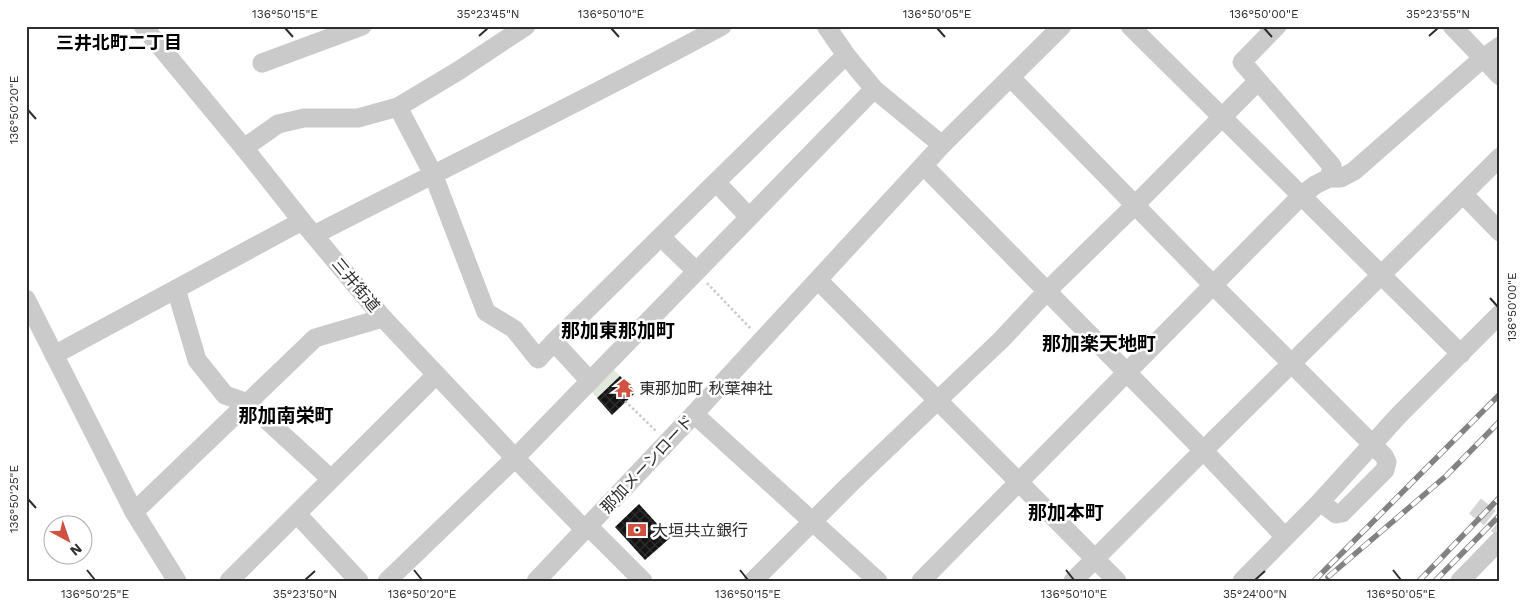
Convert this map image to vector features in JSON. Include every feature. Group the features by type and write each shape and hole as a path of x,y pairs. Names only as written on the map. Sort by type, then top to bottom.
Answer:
{"street":[{"name":"三井街道","path":"143,26 384,318 514,458 643,581"},
{"path":"262,63 362,26"},
{"path":"244,148 278,124 304,118 358,118 398,107 458,71 526,26"},
{"path":"54,354 176,289 308,228 433,174 649,66 722,26"},
{"path":"826,26 846,55 874,89 942,146"},
{"name":"那加メーンロード","path":"536,581 667,443 942,146 1062,26"},
{"path":"1130,26 1461,354"},
{"path":"1277,26 1242,62 1332,166 1328,178"},
{"path":"1452,26 1500,76"},
{"path":"921,581 1301,196 1328,178 1341,178 1354,171 1483,58 1500,46"},
{"path":"398,107 433,174 486,312 514,329 538,359 846,55"},
{"path":"1011,78 1213,285 1384,456 1387,462 1386,470 1342,513 1336,514 1320,502"},
{"path":"753,581 1000,340 1258,81"},
{"path":"387,581 514,458 874,89"},
{"path":"1072,581 1500,157"},
{"path":"924,166 1203,450 1285,537"},
{"path":"716,182 750,216"},
{"path":"1463,194 1500,232"},
{"path":"661,237 696,272"},
{"path":"818,280 1117,581"},
{"path":"176,289 197,360 225,395 248,403 331,479"},
{"path":"26,298 134,512 177,581"},
{"path":"1242,581 1320,502 1372,444 1500,314"},
{"path":"134,512 315,338 384,318"},
{"path":"554,342 590,380"},
{"path":"229,581 436,375"},
{"path":"694,414 878,581"},
{"path":"297,514 359,581"},
{"path":"1460,581 1499,543"}],"path":[{"path":"696,272 762,340"},
{"path":"625,401 667,443"}],"shaded area":[{"path":"606,362 620,376 613,383 625,401 609,386 597,398 585,384"}],"building":[{"path":"620,376 636,392 612,415 597,398"},
{"path":"639,504 670,538 645,560 615,527"}],"tunnel":[{"path":"1475,506 1500,526"}],"railway":[{"path":"1314,581 1500,394"},
{"path":"1328,577 1446,476 1500,421"},
{"path":"1419,581 1500,497"},
{"path":"1435,581 1500,515"}],"place":[{"name":"東那加町 秋葉神社","path":"624,388"},
{"name":"大垣共立銀行","path":"637,530"}],"district":[{"name":"三井北町二丁目","path":"119,42"},
{"name":"那加東那加町","path":"618,330"},
{"name":"那加楽天地町","path":"1099,343"},
{"name":"那加南栄町","path":"286,415"},
{"name":"那加本町","path":"1066,512"}]}
